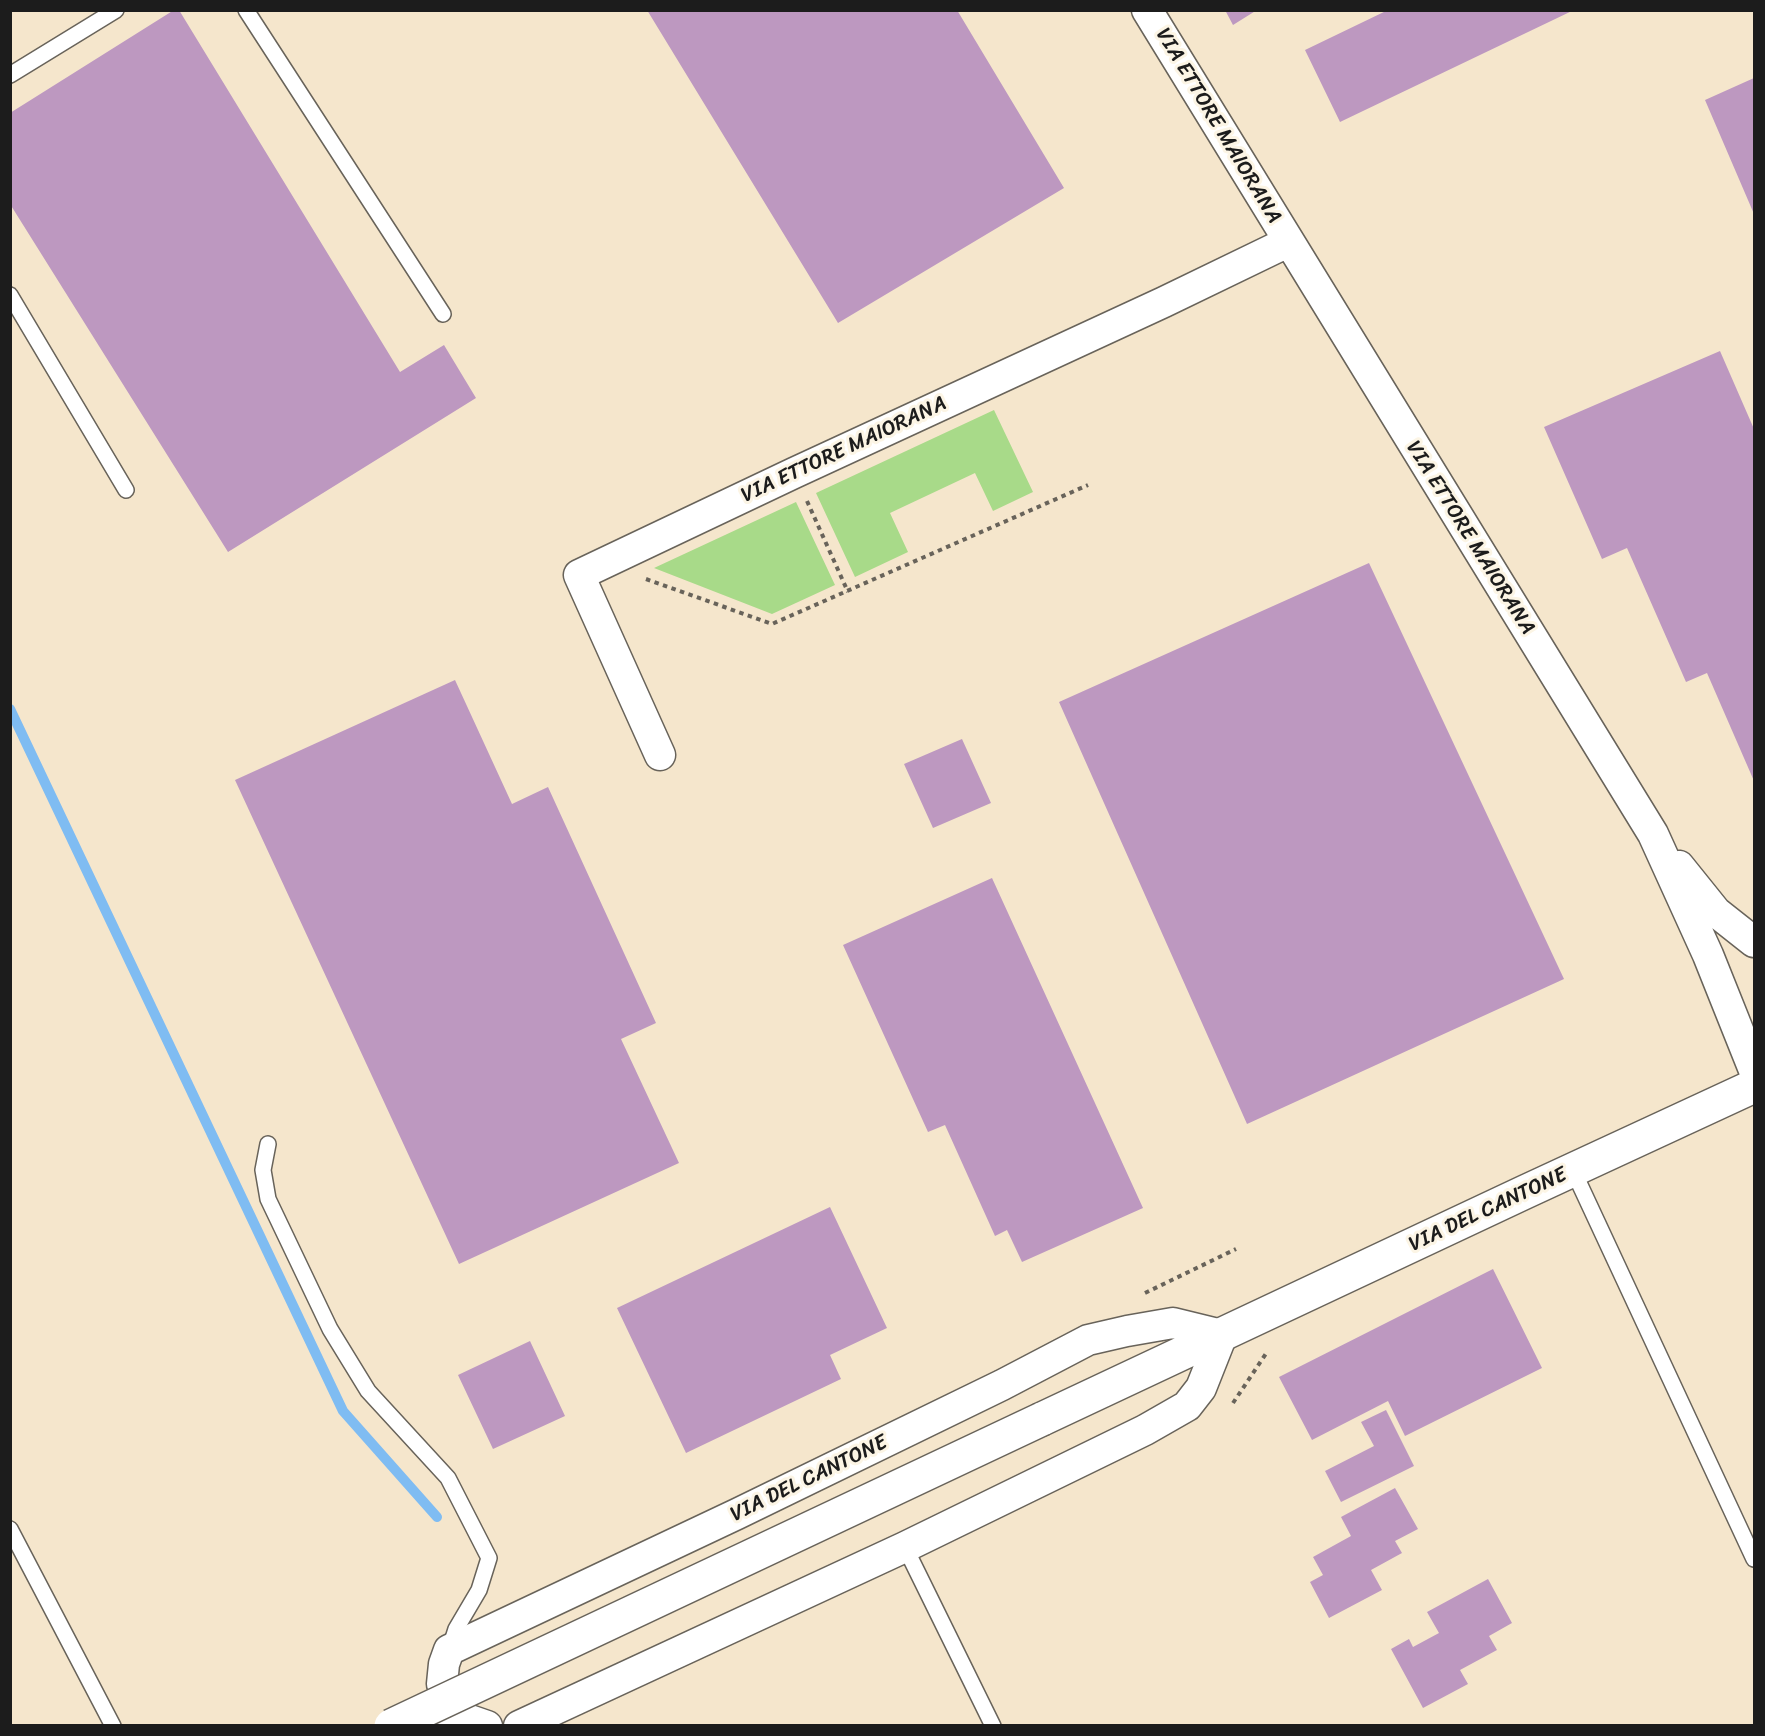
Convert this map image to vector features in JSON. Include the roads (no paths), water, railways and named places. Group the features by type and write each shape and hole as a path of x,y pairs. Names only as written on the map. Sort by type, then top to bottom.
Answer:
{"street":[{"name":"VIA ETTORE MAIORANA","path":"1147,10 1653,834 1716,912 1755,942"},
{"name":"VIA ETTORE MAIORANA","path":"660,755 579,575 1288,242"},
{"name":"VIA ETTORE MAIORANA","path":"1653,834 1708,956 1755,1070"},
{"name":"VIA DEL CANTONE","path":"391,1725 1755,1086"},
{"name":"VIA DEL CANTONE","path":"449,1650 737,1514 1002,1385 1088,1340 1127,1330 1173,1323 1222,1335"},
{"path":"519,1725 905,1546 1145,1430 1187,1406 1201,1388 1222,1335"},
{"path":"449,1650 444,1664 442,1684 447,1721 487,1725"}],"lane":[{"path":"10,75 116,10"},
{"path":"246,10 443,314"},
{"path":"10,296 126,490"},
{"path":"268,1144 263,1170 268,1199 330,1329 368,1391 448,1478 489,1558 479,1590 456,1629 449,1650"},
{"path":"1573,1170 1755,1559"},
{"path":"10,1529 112,1725"},
{"path":"905,1546 993,1725"}],"waterway":[{"path":"10,709 343,1411 437,1517"}]}
